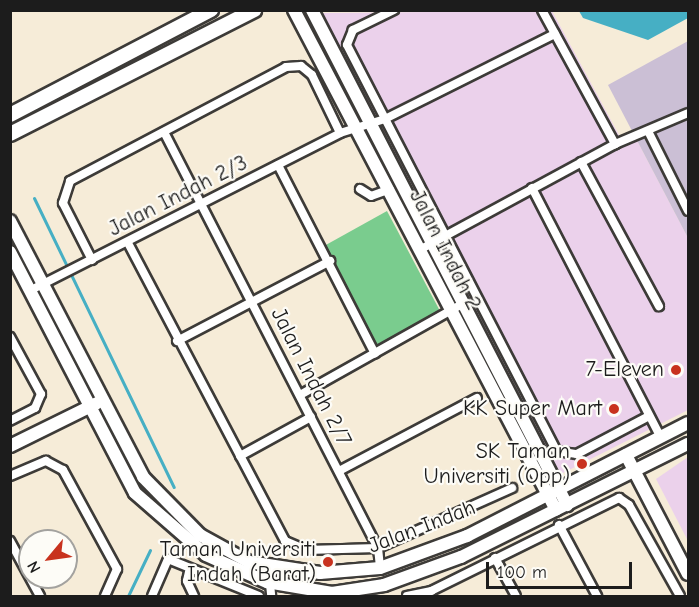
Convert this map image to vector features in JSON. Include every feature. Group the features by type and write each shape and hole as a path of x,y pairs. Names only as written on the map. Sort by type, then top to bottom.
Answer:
{"main road":[{"path":"10,115 211,10"},
{"path":"10,134 254,11"},
{"path":"10,143 30,124"}],"street":[{"name":"Jalan Indah 2","path":"294,10 362,124 561,508"},
{"name":"Jalan Indah 2","path":"312,10 390,189 426,246"},
{"path":"394,10 353,30 346,40 554,446 563,455 577,454 649,416"},
{"path":"542,10 615,144"},
{"name":"Jalan Indah 2/3","path":"31,290 128,243 340,133 362,124 385,119 555,34"},
{"path":"92,260 63,203 65,186 164,132 295,65 312,75 340,133"},
{"path":"426,246 615,144 649,133 688,113"},
{"name":"Jalan Indah 2/7","path":"164,132 378,548 380,568"},
{"path":"649,133 688,211"},
{"path":"581,162 659,306"},
{"path":"278,165 330,261 375,354"},
{"path":"532,188 661,438"},
{"path":"360,189 371,196 390,189"},
{"name":"Jalan Indah","path":"10,221 156,495 228,554 268,565 320,573 380,568 467,536 688,423"},
{"path":"128,243 177,341 240,456 276,532 306,550 378,548 512,488"},
{"name":"Jalan Indah","path":"10,252 124,478 150,508 206,555 267,582 332,592 384,585 461,557 688,444"},
{"path":"177,341 330,261"},
{"path":"300,395 457,307"},
{"path":"10,337 41,394 40,402 29,412 10,421"},
{"path":"339,471 477,398"},
{"path":"10,447 103,399"},
{"path":"240,456 311,417"},
{"path":"626,455 688,574"},
{"path":"10,476 46,462 63,470 117,569 112,587 105,597"},
{"path":"407,597 433,594 495,558 613,499 629,505 680,597"},
{"path":"559,525 597,597"},
{"path":"10,541 40,597"},
{"path":"495,558 516,597"},
{"path":"152,597 168,559 189,572 259,597"},
{"path":"268,565 267,582 271,597"},
{"path":"189,572 186,578 194,597"}],"shaded area":[{"path":"552,11 620,137 632,131 688,238 688,410 559,475 319,13"},
{"path":"688,41 688,238 608,85"},
{"path":"688,457 688,541 656,479"}],"green space":[{"path":"387,211 440,311 376,347 324,246"}],"water":[{"path":"579,11 688,11 688,18 648,40 583,18"}],"waterway":[{"path":"34,198 174,487"},
{"path":"128,596 150,550"}],"place":[{"name":"7-Eleven","path":"676,370"},
{"name":"KK Super Mart","path":"614,409"},
{"name":"SK Taman Universiti (Opp)","path":"582,464"},
{"name":"Taman Universiti Indah (Barat)","path":"328,562"}]}
